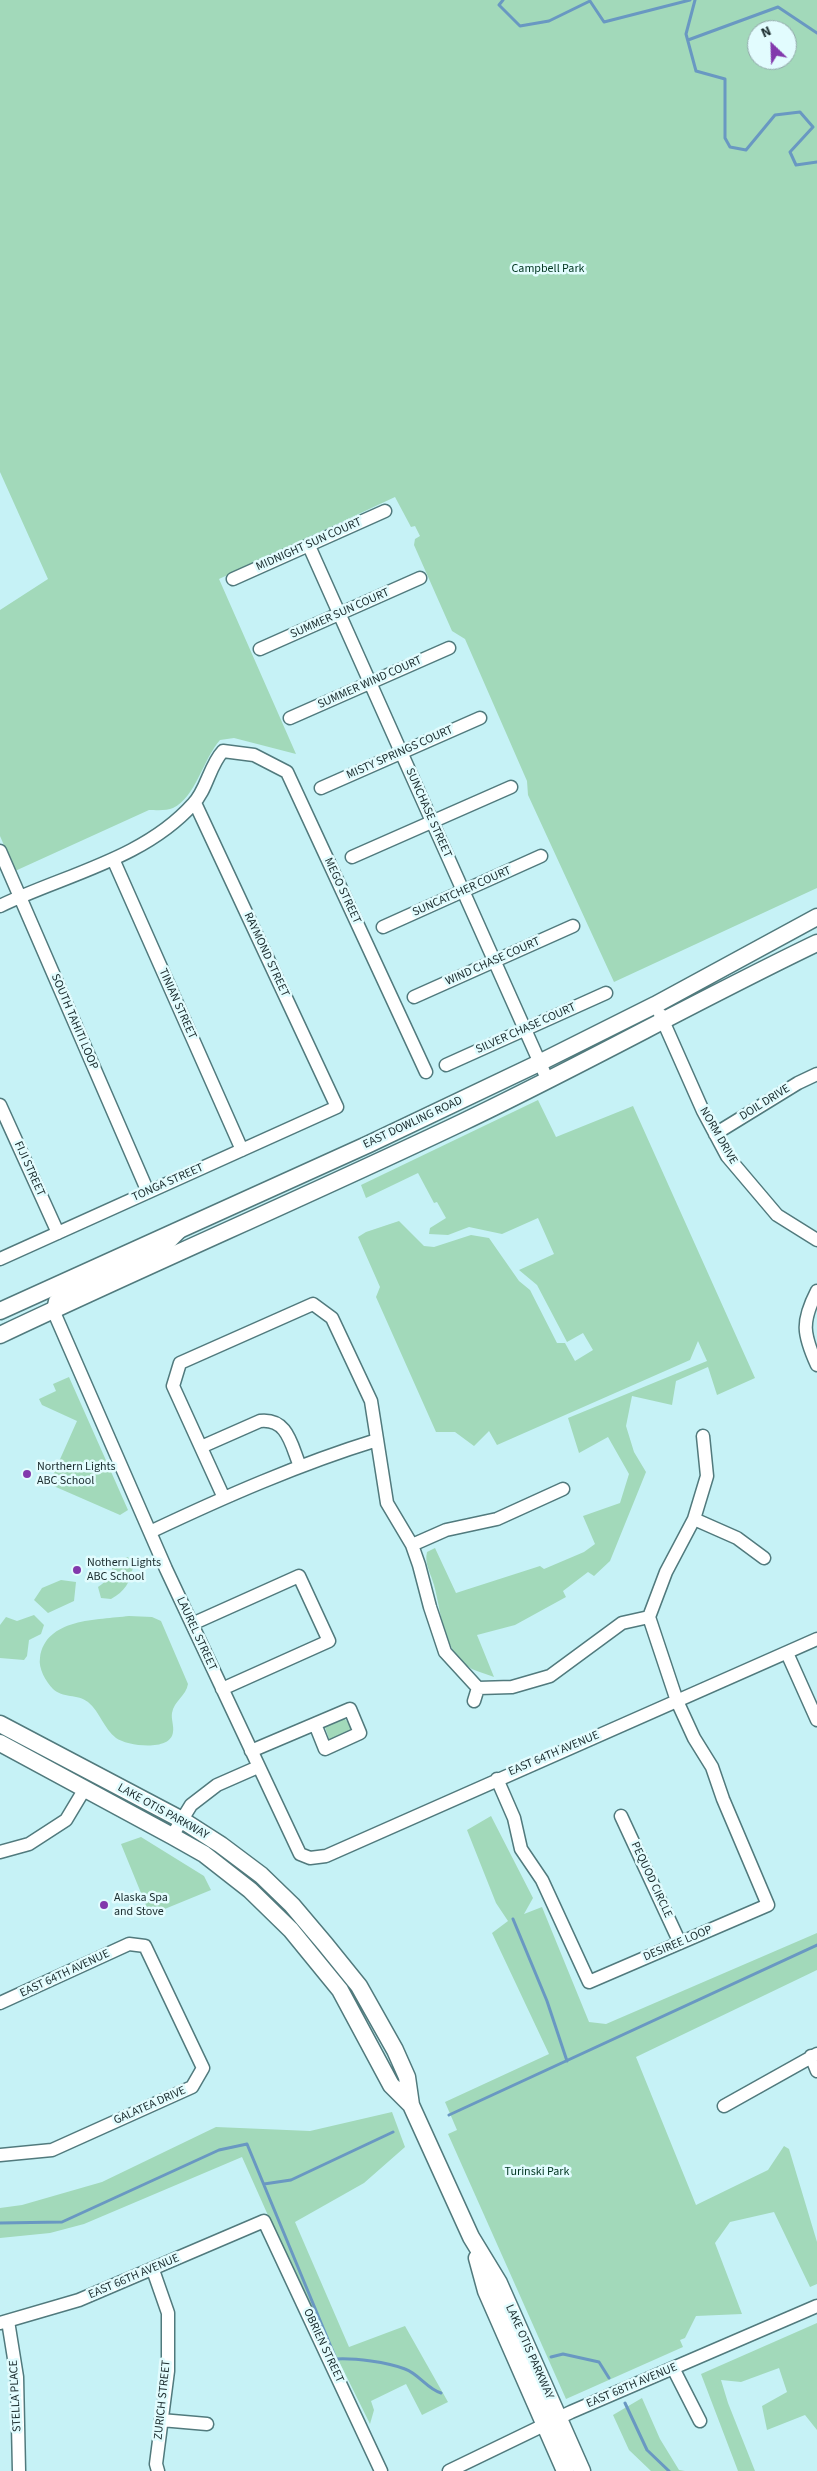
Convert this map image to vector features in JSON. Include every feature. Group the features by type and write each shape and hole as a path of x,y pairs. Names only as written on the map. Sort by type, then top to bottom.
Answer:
{"main road":[{"name":"EAST DOWLING ROAD","path":"0,1311 183,1229 539,1063 655,1005 817,917"},
{"name":"EAST DOWLING ROAD","path":"0,1335 462,1123 663,1022 750,974 817,943"},
{"name":"LAKE OTIS PARKWAY","path":"0,1724 182,1820 221,1845 261,1875 292,1905 359,1986 395,2050 407,2077 411,2104 471,2237 499,2283 552,2422 565,2471"},
{"name":"LAKE OTIS PARKWAY","path":"0,1743 204,1854 261,1900 291,1930 340,1990 391,2085 411,2104"},
{"path":"84,1790 90,1786 102,1787 131,1794"},
{"path":"352,2010 368,2015 386,2046 395,2050"},
{"name":"LAKE OTIS PARKWAY","path":"552,2422 582,2471"}],"street":[{"name":"MIDNIGHT SUN COURT","path":"233,579 385,511"},
{"name":"SUNCHASE STREET","path":"309,546 548,1081"},
{"name":"SUMMER SUN COURT","path":"260,649 420,578"},
{"name":"SUMMER WIND COURT","path":"290,718 449,648"},
{"name":"MISTY SPRINGS COURT","path":"321,788 480,718"},
{"name":"MEGO STREET","path":"195,802 223,751 254,755 287,772 426,1072"},
{"path":"352,857 511,787"},
{"path":"0,906 112,859 168,829 195,802"},
{"name":"RAYMOND STREET","path":"195,802 336,1107"},
{"name":"SOUTH TAHITI LOOP","path":"0,851 148,1192"},
{"name":"SUNCATCHER COURT","path":"383,927 541,856"},
{"name":"TINIAN STREET","path":"112,859 242,1150"},
{"name":"WIND CHASE COURT","path":"414,997 573,926"},
{"name":"SILVER CHASE COURT","path":"446,1065 606,993"},
{"name":"NORM DRIVE","path":"655,1005 715,1134 738,1170 777,1215 817,1240"},
{"name":"DOIL DRIVE","path":"715,1134 798,1083 817,1074"},
{"name":"FIJI STREET","path":"0,1105 58,1233"},
{"name":"TONGA STREET","path":"0,1259 336,1107"},
{"path":"53,1310 56,1301 65,1291 166,1246 183,1229"},
{"path":"817,1291 806,1311 806,1340 817,1365"},
{"path":"224,1498 173,1386 180,1363 313,1304 332,1318 371,1401 387,1503 412,1545 420,1565 430,1608 445,1652 476,1694 512,1687 550,1676 622,1623 649,1617"},
{"name":"LAUREL STREET","path":"53,1310 150,1532 295,1845"},
{"path":"200,1447 260,1421 270,1420 282,1426 300,1466"},
{"path":"677,1701 649,1617 666,1572 694,1519 706,1476 703,1436"},
{"path":"150,1532 300,1466 377,1440"},
{"path":"412,1545 446,1530 497,1519 563,1489"},
{"path":"694,1519 737,1538 764,1558"},
{"path":"192,1624 299,1576 329,1641 222,1689"},
{"name":"EAST 64TH AVENUE","path":"295,1845 300,1854 310,1858 326,1856 817,1639"},
{"path":"787,1653 817,1720"},
{"name":"DESIREE LOOP","path":"497,1779 514,1818 520,1849 542,1880 589,1982 680,1944 768,1905 723,1799 712,1767 694,1738 677,1701"},
{"path":"251,1752 315,1724"},
{"path":"172,1836 191,1805 217,1785 258,1767"},
{"path":"0,1852 29,1844 66,1820 84,1790"},
{"name":"PEQUOD CIRCLE","path":"621,1816 680,1944"},
{"name":"EAST 64TH AVENUE","path":"0,2004 129,1944"},
{"name":"GALATEA DRIVE","path":"0,2155 52,2150 192,2087 203,2068 144,1946 129,1944"},
{"path":"724,2106 814,2055 817,2071"},
{"name":"EAST 66TH AVENUE","path":"4,2322 79,2300 264,2221"},
{"name":"OBRIEN STREET","path":"264,2221 381,2471"},
{"name":"ZURICH STREET","path":"153,2270 168,2313 168,2371 156,2464 158,2471"},
{"name":"EAST 68TH AVENUE","path":"449,2471 552,2422 817,2306"},
{"name":"STELLA PLACE","path":"4,2322 18,2377 19,2471"},
{"path":"673,2368 700,2421"},
{"path":"161,2420 207,2424"}],"green space":[{"name":"Campbell Park","path":"0,0 817,0 817,888 614,982 528,795 527,781 465,639 452,631 414,545 415,539 420,536 415,526 411,527 395,497 219,579 296,754 234,738 220,740 193,787 181,803 165,810 149,810 15,871 0,836 0,610 48,579 0,472"},
{"path":"538,1100 556,1137 633,1106 755,1378 717,1395 708,1367 676,1381 672,1405 632,1396 626,1426 634,1452 646,1472 610,1561 594,1576 588,1572 563,1591 566,1597 515,1625 477,1635 494,1677 472,1669 462,1661 449,1642 427,1564 427,1552 435,1548 456,1593 540,1566 544,1569 584,1552 595,1544 583,1516 620,1503 629,1474 608,1437 579,1453 568,1418 707,1361 698,1341 690,1360 497,1445 489,1431 474,1446 455,1432 436,1432 376,1297 380,1287 358,1237 366,1232 399,1221 424,1246 434,1247 471,1235 489,1238 519,1281 530,1290 557,1343 565,1343 575,1361 593,1350 583,1333 567,1342 537,1285 519,1270 554,1254 538,1218 502,1234 469,1227 448,1235 429,1234 430,1228 446,1218 437,1202 434,1203 418,1173 366,1198 361,1185"},
{"path":"69,1377 128,1510 120,1515 49,1484 77,1421 42,1405 39,1399 56,1391 53,1384"},
{"path":"128,1557 133,1567 126,1586 111,1599 101,1598 98,1587 109,1577 113,1562"},
{"path":"61,1580 76,1582 74,1601 48,1613 34,1600 42,1588"},
{"path":"34,1615 44,1625 41,1634 29,1640 27,1656 24,1660 0,1658 0,1625 6,1617 17,1621"},
{"path":"129,1616 152,1617 161,1621 188,1684 185,1692 173,1709 173,1732 170,1738 157,1745 138,1745 116,1738 88,1702 80,1698 61,1694 53,1689 45,1679 40,1666 44,1645 52,1635 62,1628 89,1620"},
{"path":"343,1718 352,1730 342,1738 329,1739 325,1727"},
{"name":"Turinski Park","path":"491,1816 533,1898 524,1914 542,1907 589,2022 606,2024 817,1933 817,1970 636,2057 696,2205 768,2170 784,2146 789,2149 817,2242 817,2284 810,2287 774,2212 730,2222 715,2243 742,2314 696,2316 685,2338 680,2340 683,2347 566,2399 448,2134 457,2130 445,2102 549,2054 492,1933 508,1921 496,1903 467,1830"},
{"path":"141,1837 204,1876 211,1890 150,1915 121,1844"},
{"path":"392,2112 405,2147 364,2183 295,2222 349,2347 405,2326 448,2402 422,2415 406,2384 371,2401 374,2410 370,2424 279,2240 242,2157 84,2224 50,2233 0,2238 0,2208 22,2205 102,2182 216,2127 310,2131"},
{"path":"817,2323 817,2430 805,2415 767,2430 762,2406 787,2392 779,2368 741,2382 721,2380 755,2471 738,2471 701,2374"},
{"path":"642,2398 660,2439 679,2470 685,2471 651,2471 629,2450 613,2415"}],"waterway":[{"path":"503,0 499,5 520,26 549,21 590,1 604,22 690,0"},
{"path":"695,0 686,34 696,71 725,79 725,138 730,147 746,150 775,115 800,112 813,127 790,152 796,165 817,162"},
{"path":"688,40 778,7 817,33"},
{"path":"513,1919 547,2001 567,2061"},
{"path":"449,2115 817,1945"},
{"path":"264,2184 291,2180 393,2132"},
{"path":"0,2223 62,2222 219,2150 247,2144 336,2359 352,2359 389,2364 410,2371 431,2388 441,2393"},
{"path":"551,2357 563,2354 599,2362 609,2378"},
{"path":"625,2403 647,2450 669,2471"}],"place":[{"name":"Northern Lights ABC School","path":"27,1474"},
{"name":"Nothern Lights ABC School","path":"77,1570"},
{"name":"Alaska Spa and Stove","path":"104,1905"}]}
